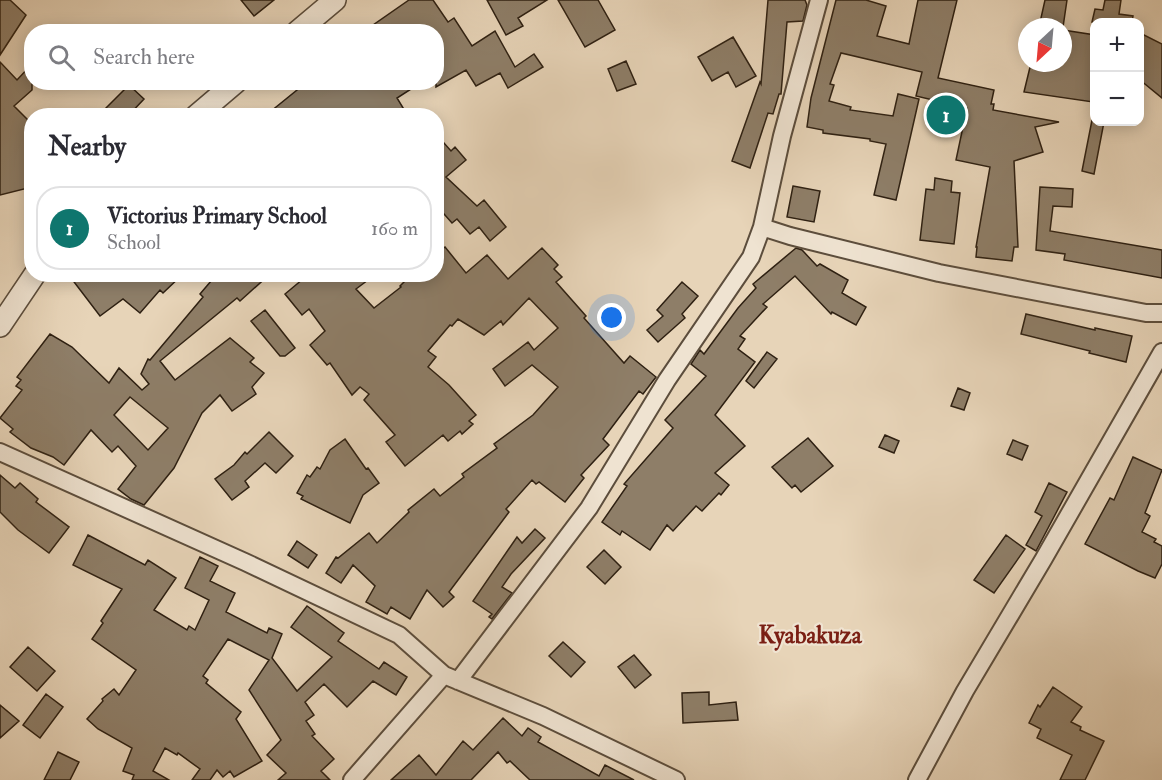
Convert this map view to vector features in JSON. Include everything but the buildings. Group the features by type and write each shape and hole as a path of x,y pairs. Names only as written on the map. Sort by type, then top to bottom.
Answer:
{"street":[{"path":"306,24 335,0"},
{"path":"352,780 451,678 589,508 667,380 751,257 762,227 782,136 819,0"},
{"path":"205,108 227,90"},
{"path":"762,227 939,273 1146,313 1162,313"},
{"path":"0,326 30,282"},
{"path":"917,780 965,691 1043,561 1162,352"},
{"path":"0,452 245,562 399,635 451,678 543,716 674,780"}],"place":[{"name":"Victorius Primary School","path":"946,115"}],"district":[{"name":"Kyabakuza","path":"810,635"}]}
